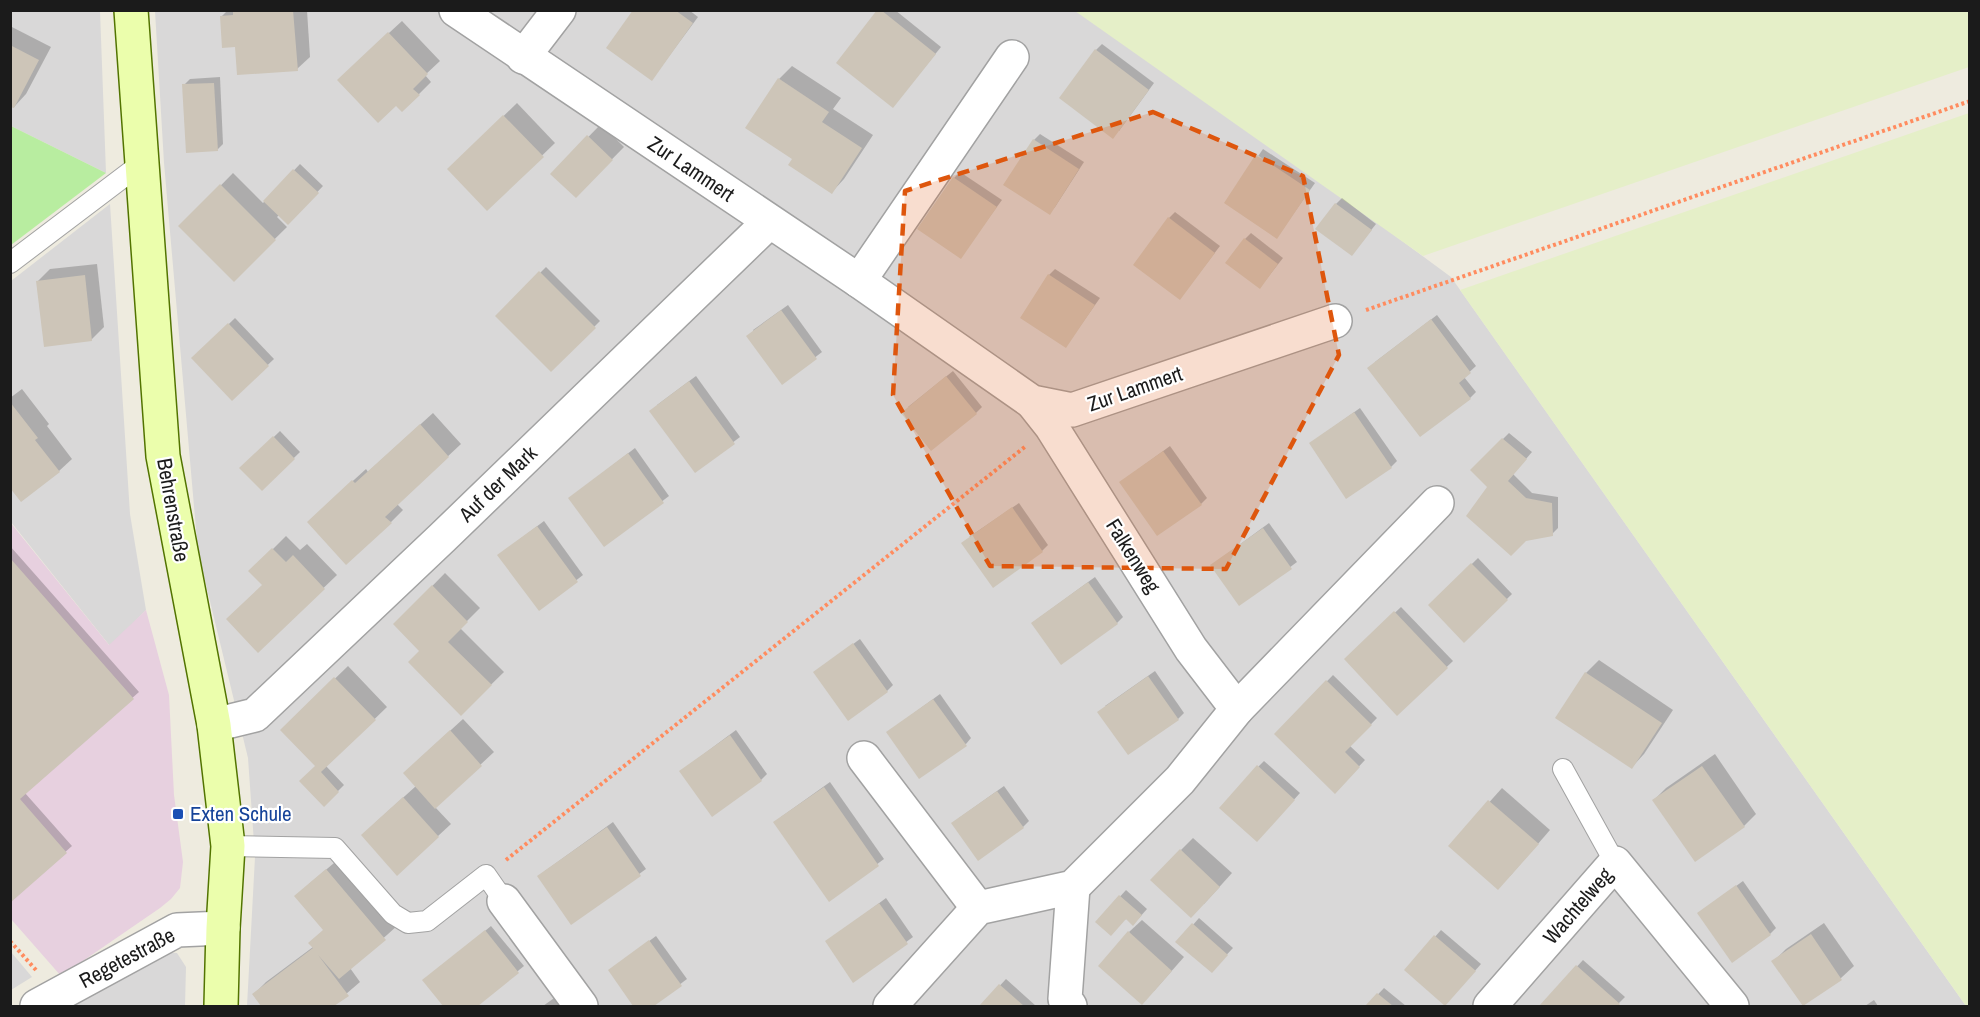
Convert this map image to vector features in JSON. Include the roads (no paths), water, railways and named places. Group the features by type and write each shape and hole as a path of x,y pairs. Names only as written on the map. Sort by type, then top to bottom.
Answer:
{"main road":[{"name":"Behrenstraße","path":"131,10 163,456 214,725 228,846 221,1006"}],"street":[{"name":"Zur Lammert","path":"456,10 859,281 1042,414 1072,410 1335,321"},
{"path":"523,57 559,10"},
{"path":"859,281 1012,57"},
{"name":"Auf der Mark","path":"214,725 255,715 769,222"},
{"name":"Falkenweg","path":"1042,414 1191,649 1237,709"},
{"path":"890,1006 978,908 1073,886 1180,780 1237,709 1437,503"},
{"path":"864,758 978,908"},
{"name":"Wachtelweg","path":"1490,1006 1616,862 1732,1006"},
{"path":"1070,1006 1065,999 1073,886"},
{"path":"495,888 581,1006"},
{"name":"Regetestraße","path":"37,1006 177,930 223,928"}],"lane":[{"path":"10,263 142,163"},
{"path":"1563,768 1616,862"},
{"path":"228,846 335,848 393,914 408,923 427,921 495,888"}],"place":[{"name":"Exten Schule","path":"178,814"}]}
